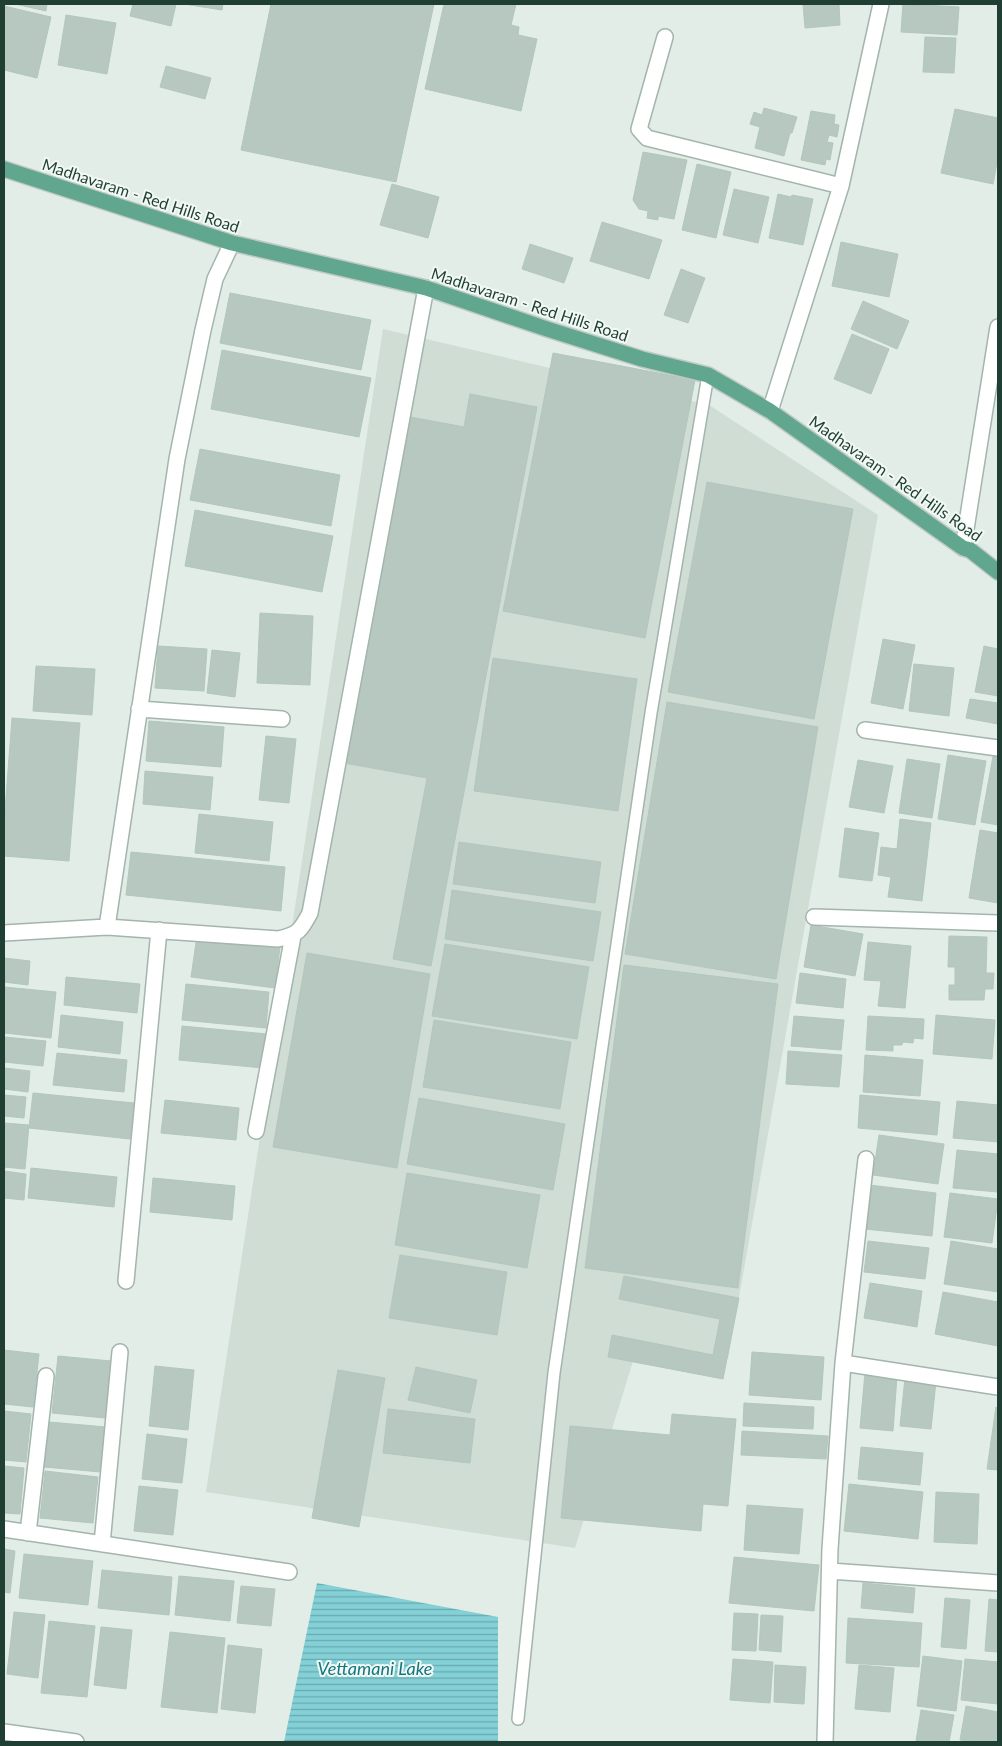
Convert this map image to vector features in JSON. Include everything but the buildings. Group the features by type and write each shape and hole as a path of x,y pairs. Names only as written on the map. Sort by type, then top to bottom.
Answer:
{"main road":[{"name":"Madhavaram - Red Hills Road","path":"4,170 232,242 426,288 642,359 708,376 770,411 963,548 970,550 998,572"}],"street":[{"path":"770,411 841,186 882,4"},
{"path":"665,37 639,129 647,138 841,186"},
{"path":"107,927 177,459 215,279 232,242"},
{"path":"4,933 107,927 278,939 293,936 302,927 310,913 315,893 426,288"},
{"path":"963,548 998,327"},
{"path":"139,709 282,719"},
{"path":"865,730 998,748"},
{"path":"814,918 998,923"},
{"path":"126,1281 159,930"},
{"path":"256,1131 293,936"},
{"path":"825,1742 830,1571 843,1363 866,1159"},
{"path":"102,1544 120,1352"},
{"path":"843,1363 998,1386"},
{"path":"28,1533 46,1376"},
{"path":"4,1529 289,1572"},
{"path":"830,1571 998,1584"},
{"path":"4,1732 76,1742"}],"lane":[{"path":"518,1719 554,1373 651,713 708,376"}],"shaded area":[{"path":"383,329 709,405 878,515 728,1359 639,1342 575,1548 206,1492"}],"water":[{"name":"Vettamani Lake","path":"317,1583 498,1617 498,1742 284,1742"}]}
